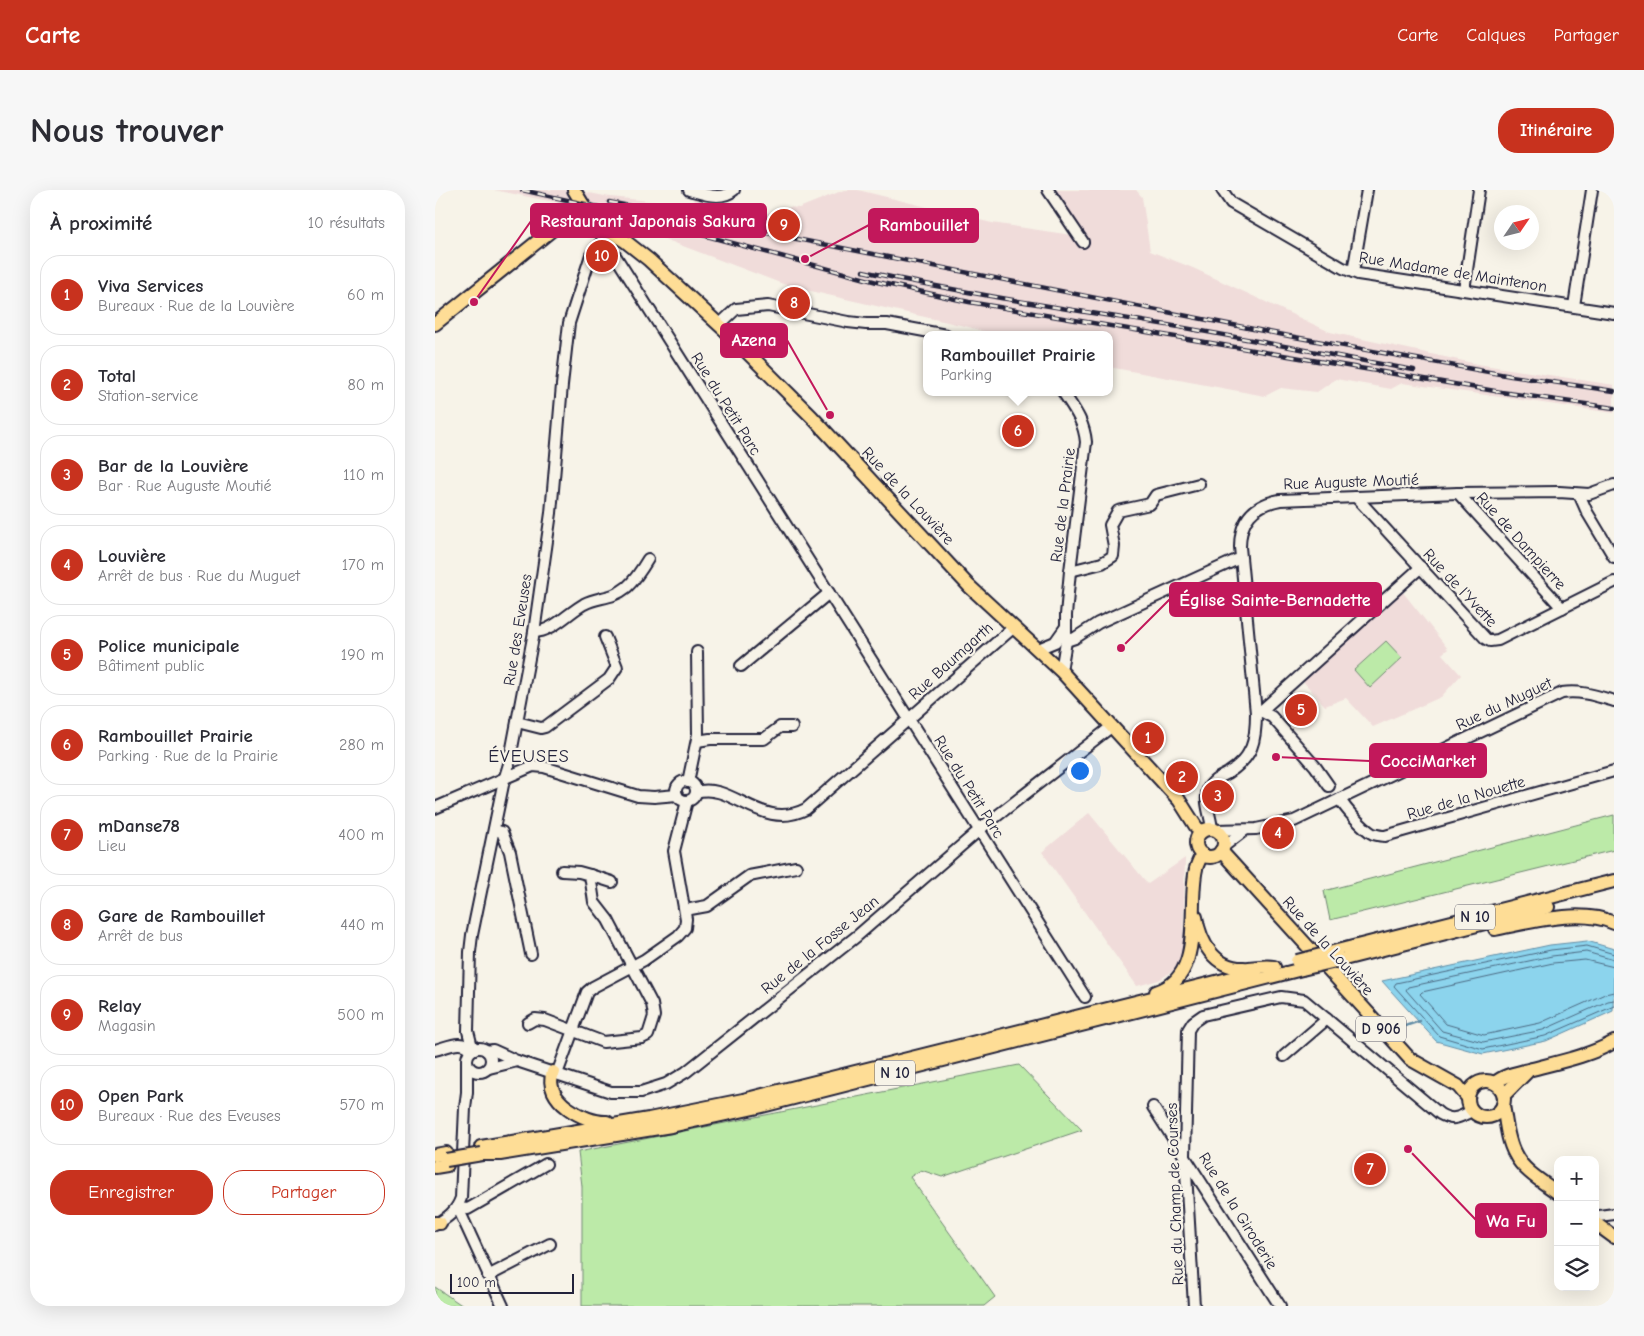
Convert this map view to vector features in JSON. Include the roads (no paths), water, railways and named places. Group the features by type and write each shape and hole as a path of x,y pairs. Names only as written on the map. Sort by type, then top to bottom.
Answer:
{"main road":[{"name":"Rue de la Louvière","path":"580,195 608,240 649,260 719,325 818,424 969,586 1061,671 1209,831"},
{"path":"435,324 580,195"},
{"path":"1209,831 1221,835 1223,839 1222,849 1210,857 1202,854 1196,844 1209,831"},
{"name":"Rue de la Louvière","path":"1222,849 1393,1042 1410,1059 1458,1086 1470,1105"},
{"path":"1126,1003 1163,990 1177,980 1186,966 1190,950 1196,867 1202,854"},
{"name":"N 10","path":"482,1153 500,1154 671,1126 754,1108 1340,955 1614,881"},
{"name":"N 10","path":"1340,955 1431,937 1614,890"},
{"path":"1193,899 1201,937 1207,948 1217,958 1228,966 1240,968 1274,967"},
{"path":"1431,937 1443,938 1541,920 1571,917 1591,917 1614,923"},
{"name":"N 10","path":"441,1160 743,1100 1274,967 1300,965"},
{"path":"1495,1083 1511,1074 1591,1052 1614,1042"},
{"path":"1510,1143 1504,1100 1499,1086 1487,1081 1478,1083 1471,1089 1470,1105 1479,1116 1488,1117 1497,1114 1504,1100 1529,1070"},
{"path":"555,1073 551,1084 554,1093 567,1108 588,1119 605,1122 649,1116 659,1117"},
{"name":"Rue de la Louvière","path":"1439,1075 1478,1083"},
{"path":"1488,1117 1498,1125 1526,1169 1554,1191"},
{"path":"1599,1224 1614,1237"}],"street":[{"path":"689,190 714,196 724,196 734,190"},
{"path":"1047,190 1083,242"},
{"name":"Rue Madame de Maintenon","path":"1222,190 1231,203 1353,272 1614,313"},
{"path":"1353,272 1367,190"},
{"path":"1464,290 1479,190"},
{"path":"1574,306 1592,190"},
{"name":"Rue des Eveuses","path":"457,1208 462,1189 465,1108 476,1052 468,1031 469,969 472,935 503,780 509,764 534,632 551,513 569,323 591,255 608,240"},
{"name":"Rue du Petit Parc","path":"608,240 1085,998"},
{"path":"719,325 736,309 768,306 848,322 887,324 925,331"},
{"name":"Rue de la Prairie","path":"1061,671 1066,641 1065,628 1070,571 1086,442 1085,429 1082,422 1066,396"},
{"path":"1070,571 1102,563 1113,556 1114,546 1110,525 1118,511 1150,504 1156,495 1199,484"},
{"name":"Rue Auguste Moutié","path":"1209,831 1207,800 1209,787 1243,762 1249,754 1256,732 1259,712 1240,539 1243,527 1252,512 1265,504 1280,500 1458,493 1559,492 1579,494 1595,493 1614,485"},
{"name":"Rue de Dampierre","path":"1458,493 1562,608"},
{"path":"1579,494 1587,512 1614,557"},
{"name":"Rue de l'Yvette","path":"1356,498 1486,639 1490,641 1498,640 1614,582"},
{"path":"534,632 543,632 586,603 613,596 627,587 638,576 648,559"},
{"path":"1066,641 1075,638 1106,619 1236,560 1241,560"},
{"path":"1329,786 1315,766 1272,717 1259,712 1421,567"},
{"path":"741,666 829,593"},
{"name":"Rue Baumgarth","path":"696,792 717,792 772,815 781,816 801,812 1014,627"},
{"path":"1038,649 1055,642 1065,628"},
{"path":"517,722 541,728 545,727 609,679 617,667 605,637"},
{"path":"688,782 697,741 697,652"},
{"name":"Rue du Muguet","path":"1209,831 1245,830 1293,821 1562,693 1588,694 1614,702"},
{"path":"697,741 710,739 764,739 780,727 793,727"},
{"name":"Rue de la Fosse Jean","path":"476,1052 493,1050 517,1061 601,1090 620,1093 641,1092 666,1084 675,1079 857,936 979,831 1111,727"},
{"path":"435,808 503,780 513,774 538,766 638,796 655,798 677,795"},
{"name":"Rue de la Nouette","path":"1341,799 1343,804 1373,834 1385,836 1614,771"},
{"path":"688,782 695,787 696,792 693,798 687,801 681,800 677,795 677,789 680,784 688,782"},
{"path":"555,1073 590,989 632,966 683,932 686,924 685,910 673,851 687,801"},
{"path":"494,830 502,832 510,852 531,954"},
{"name":"Rue du Muguet","path":"1222,849 1245,830"},
{"path":"685,910 707,906 749,876 796,868"},
{"path":"562,871 579,872 612,882"},
{"path":"528,1023 535,1019 545,1020 573,1029 603,1042 642,1038 648,1035 654,1016 652,1004 607,920 594,902 590,875"},
{"name":"Rue du Champ de Courses","path":"1194,1306 1185,1156 1188,1030 1193,1022 1203,1015 1281,997 1304,1000 1440,1114 1449,1119 1458,1118 1470,1105"},
{"path":"1284,1056 1327,1019"},
{"path":"440,1049 457,1043 468,1031"},
{"path":"457,1043 468,1045 476,1052"},
{"path":"440,1049 460,1048 491,1057 487,1069 467,1092"},
{"path":"476,1052 470,1068 475,1072 517,1061"},
{"name":"Rue de la Giroderie","path":"1153,1107 1280,1306"},
{"path":"457,1208 468,1209 545,1164"},
{"path":"437,1224 450,1216 457,1208"},
{"path":"457,1208 503,1306"},
{"path":"1599,1216 1614,1214"},
{"path":"488,1276 550,1244"}],"water":[{"path":"1587,941 1614,949 1613,1011 1546,1041 1483,1054 1436,1041 1382,981 1550,945"}],"waterway":[{"path":"1405,1026 1420,1021"}],"railway":[{"path":"522,190 603,208 877,282 969,302 1501,392 1614,408"},
{"path":"609,202 1289,336 1511,376 1614,391"},
{"path":"863,271 974,293 1193,329 1414,370"}],"place":[{"name":"Relay","path":"784,225"},
{"name":"Open Park","path":"602,256"},
{"name":"Rambouillet","path":"805,259"},
{"name":"Restaurant Japonais Sakura","path":"474,302"},
{"name":"Gare de Rambouillet","path":"794,303"},
{"name":"Azena","path":"830,415"},
{"name":"Rambouillet Prairie","path":"1018,431"},
{"name":"Église Sainte-Bernadette","path":"1121,648"},
{"name":"Police municipale","path":"1301,710"},
{"name":"Viva Services","path":"1148,738"},
{"name":"CocciMarket","path":"1276,757"},
{"name":"Total","path":"1182,777"},
{"name":"Bar de la Louvière","path":"1218,796"},
{"name":"Louvière","path":"1278,833"},
{"name":"Wa Fu","path":"1408,1149"},
{"name":"mDanse78","path":"1370,1169"}],"district":[{"name":"ÉVEUSES","path":"529,756"}]}
